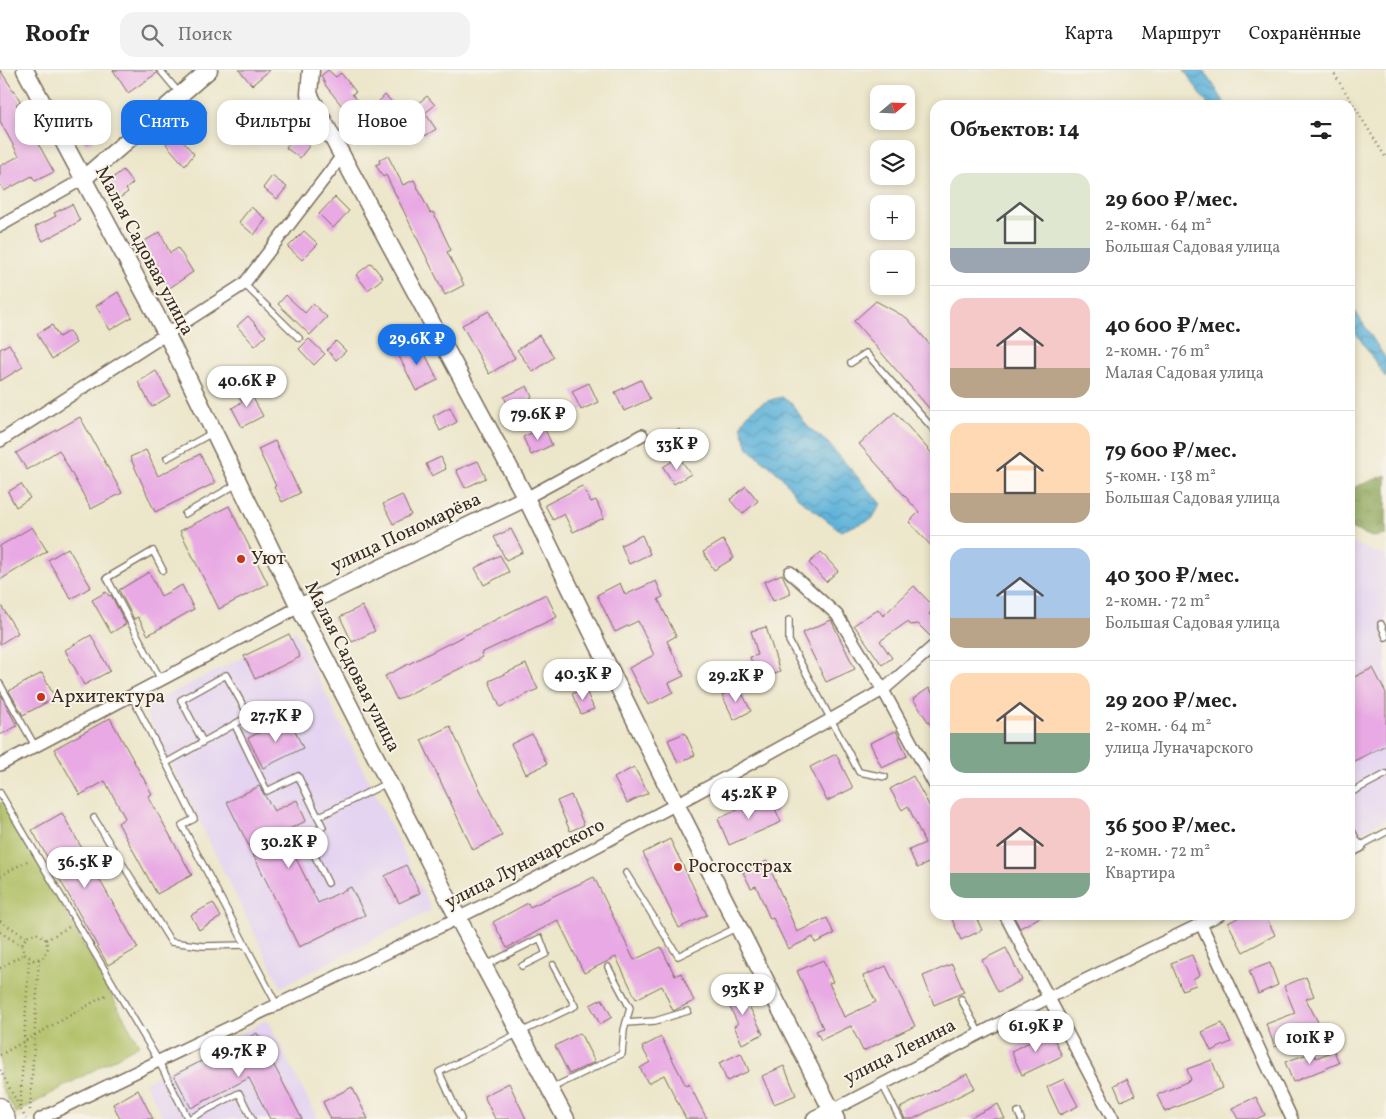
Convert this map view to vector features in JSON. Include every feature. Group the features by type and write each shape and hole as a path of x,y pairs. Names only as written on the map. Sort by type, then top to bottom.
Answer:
{"main road":[{"name":"Малая Садовая улица","path":"25,70 167,335 299,606 458,918 566,1119"},
{"path":"83,179 209,70"},
{"path":"311,70 308,94 526,498 677,806 833,1115"},
{"name":"улица Пономарёва","path":"299,606 526,498"},
{"path":"0,1107 6,1119"},
{"name":"улица Ленина","path":"815,1119 833,1115"}],"street":[{"path":"0,441 244,284 341,157"},
{"path":"0,226 83,179"},
{"name":"улица Пономарёва","path":"526,498 642,435"},
{"path":"790,572 837,616 883,690 930,777"},
{"name":"улица Пономарёва","path":"0,765 299,606"},
{"name":"улица Луначарского","path":"40,1119 158,1060 458,918 677,806 883,690 930,649"},
{"path":"1008,920 1114,1119"},
{"name":"улица Ленина","path":"833,1115 882,1084 1048,998 1209,920"},
{"path":"1201,924 1292,1119"}],"lane":[{"path":"160,70 180,94"},
{"path":"244,284 299,338"},
{"path":"850,362 866,353 930,425"},
{"path":"167,458 214,432"},
{"path":"186,514 239,483"},
{"path":"161,680 107,578 153,551 163,570"},
{"path":"789,620 789,641 860,772 885,776"},
{"path":"1381,624 1386,637"},
{"path":"166,763 249,716 226,675 182,700 203,742"},
{"path":"0,684 35,746"},
{"path":"131,696 194,819 182,825 276,1004"},
{"path":"234,725 268,792 298,776 323,827 305,836 328,883"},
{"path":"1355,791 1386,774"},
{"path":"318,817 389,782"},
{"path":"0,793 158,1060 189,1119 239,1093 252,1119"},
{"path":"94,818 171,942 203,946 245,945"},
{"path":"1355,848 1386,832"},
{"path":"626,873 678,956 738,927"},
{"path":"484,966 540,938 546,954 522,966"},
{"path":"461,1119 439,1072 575,1006 554,965"},
{"path":"550,1089 622,1054 630,1008 608,967"},
{"path":"961,999 980,1034"},
{"path":"626,1023 654,1021 688,1011"},
{"path":"882,1084 900,1119"},
{"path":"1018,1112 1021,1119"}],"path":[{"path":"1332,70 1350,100"},
{"path":"1355,107 1386,158"},
{"path":"0,876 37,855"},
{"path":"0,921 26,937"},
{"path":"46,940 77,922"},
{"path":"0,932 22,946"},
{"path":"36,933 46,940 47,953 39,959 29,958 24,954 22,946 26,937 36,933"},
{"path":"0,968 24,954"},
{"path":"20,1108 29,958"},
{"path":"28,1119 39,959"},
{"path":"0,1055 116,989"},
{"path":"0,1070 28,1119"}],"shaded area":[{"path":"1355,544 1386,556 1386,819 1355,835"},
{"path":"295,631 432,910 281,987 143,707"},
{"path":"267,1020 318,1119 164,1119 145,1082"}],"green space":[{"path":"1386,475 1386,535 1372,537 1355,530 1355,487"},
{"path":"4,801 139,1045 16,1113 0,1085 0,803"}],"water":[{"path":"1184,70 1204,70 1223,100 1205,100"},
{"path":"1355,311 1386,359 1386,378 1355,332"},
{"path":"782,397 792,404 808,427 828,443 881,504 872,519 841,531 797,497 781,476 748,448 741,426 748,414 757,406"}],"building":[{"path":"0,70 20,100 15,100 15,145 39,145 54,172 35,181 32,176 4,191 0,183 0,166 19,156 0,121"},
{"path":"113,70 155,70 157,73 128,93"},
{"path":"239,70 270,70 252,85"},
{"path":"328,70 336,77 341,73 356,92 352,94 357,100 339,100 339,102 326,86 321,76"},
{"path":"385,95 390,100 380,100"},
{"path":"427,96 435,105 425,113 425,100 422,100"},
{"path":"425,113 436,129 425,136"},
{"path":"167,145 186,145 194,154 185,166"},
{"path":"288,145 309,146 300,158 286,148"},
{"path":"388,156 403,185 414,180 430,213 433,212 451,250 447,252 464,285 445,295 386,175 383,177 376,165 380,163 379,160"},
{"path":"123,170 133,183 126,189 128,192 118,199 106,183"},
{"path":"272,176 287,187 277,199 263,188"},
{"path":"335,197 349,211 333,228 319,214"},
{"path":"72,204 80,221 43,241 35,227 56,216 54,213"},
{"path":"251,207 266,219 254,235 239,222"},
{"path":"304,231 318,244 302,260 288,247"},
{"path":"160,232 170,253 178,248 193,272 168,289 143,242"},
{"path":"371,263 383,278 368,290 356,275"},
{"path":"118,292 132,317 110,330 96,306"},
{"path":"286,295 305,313 313,304 327,317 310,335 278,304"},
{"path":"876,301 907,318 930,345 930,409 854,321"},
{"path":"489,311 497,330 515,358 489,374 462,325"},
{"path":"248,316 266,336 255,346 237,326"},
{"path":"52,325 59,337 69,331 76,343 52,359 37,334"},
{"path":"539,335 554,357 533,372 517,350"},
{"path":"309,339 325,354 314,365 299,349"},
{"path":"336,341 346,351 336,360 327,350"},
{"path":"419,342 438,380 416,391 397,352"},
{"path":"9,344 23,367 0,381 0,349"},
{"path":"156,371 170,396 152,407 138,382"},
{"path":"641,380 650,399 624,411 615,392"},
{"path":"589,383 598,402 581,410 572,391"},
{"path":"527,386 532,397 510,409 504,397"},
{"path":"247,387 263,416 242,427 232,408 242,402 237,393"},
{"path":"450,407 457,422 440,431 433,416"},
{"path":"895,412 930,451 930,545 909,522 919,512 859,444"},
{"path":"80,417 122,493 91,509 59,450 27,470 16,453"},
{"path":"544,427 552,445 531,455 523,437"},
{"path":"679,429 692,446 679,456 666,439"},
{"path":"275,441 300,493 282,502 258,449"},
{"path":"146,450 158,476 200,454 215,483 155,512 130,457"},
{"path":"441,457 446,469 432,476 426,464"},
{"path":"679,457 691,474 674,484 663,467"},
{"path":"478,461 486,478 465,488 456,470"},
{"path":"21,484 30,498 16,507 8,492"},
{"path":"582,486 591,502 596,500 604,518 573,532 564,514 553,520 545,505"},
{"path":"746,486 758,501 742,514 730,500"},
{"path":"402,495 411,515 393,524 383,504"},
{"path":"229,506 268,584 219,609 180,531"},
{"path":"32,527 47,551 0,580 0,546"},
{"path":"511,529 523,552 506,560 494,537"},
{"path":"642,535 650,554 629,564 621,545"},
{"path":"723,540 734,558 714,570 703,552"},
{"path":"68,548 91,587 71,599 48,560"},
{"path":"821,552 838,571 826,582 809,563"},
{"path":"500,555 509,572 484,585 475,568"},
{"path":"149,572 161,596 182,585 194,609 148,635 138,617 134,619 119,590"},
{"path":"782,574 791,594 773,601 764,582"},
{"path":"656,581 663,597 658,599 676,636 667,641 684,676 669,683 673,692 648,705 629,668 654,655 638,621 615,632 597,595 620,583 625,595"},
{"path":"914,586 930,603 930,636 918,624 911,625 907,622 880,641 892,658 882,665 854,625 878,609 883,616"},
{"path":"106,592 109,596 111,595 126,624 111,633 92,600"},
{"path":"546,594 557,617 481,653 483,657 397,700 385,676"},
{"path":"0,604 18,633 0,644"},
{"path":"362,606 375,631 352,642 340,617"},
{"path":"831,620 855,669 826,682 802,633"},
{"path":"766,627 780,672 758,680 750,657 758,655 751,631"},
{"path":"289,634 300,657 255,679 244,656"},
{"path":"91,635 110,671 84,685 65,650"},
{"path":"526,664 538,689 500,707 489,681"},
{"path":"1373,668 1386,693 1386,745 1355,760 1355,677"},
{"path":"42,673 55,698 23,715 9,691"},
{"path":"739,687 751,711 734,720 722,695"},
{"path":"585,688 594,709 581,714 572,694"},
{"path":"929,688 930,724 913,699"},
{"path":"0,696 17,726 0,735"},
{"path":"110,718 152,794 148,796 192,875 157,894 118,823 125,818 105,781 80,795 54,749"},
{"path":"289,718 303,748 263,768 248,738"},
{"path":"450,726 502,836 473,850 421,740"},
{"path":"896,731 907,756 882,768 870,743"},
{"path":"685,733 695,755 678,763 668,740"},
{"path":"532,734 547,764 526,774 511,744"},
{"path":"836,754 853,788 827,801 810,767"},
{"path":"634,767 648,793 627,803 614,778"},
{"path":"913,776 930,807 930,862 917,868 909,850 925,843 908,806 902,810 890,789"},
{"path":"259,786 274,811 297,800 306,821 283,832 318,903 351,887 365,915 299,947 227,802"},
{"path":"571,795 584,825 570,831 557,801"},
{"path":"769,795 781,822 729,845 718,819"},
{"path":"62,813 138,948 108,965 32,830"},
{"path":"670,839 707,915 679,928 643,853"},
{"path":"767,861 797,932 827,918 834,934 815,943 813,937 788,949 773,918 770,919 756,886 751,888 743,872"},
{"path":"406,865 420,893 399,903 385,876"},
{"path":"594,877 634,960 661,947 675,976 681,973 694,1001 673,1011 662,986 636,999 616,957 584,973 558,920 507,948 493,922 528,903 530,907"},
{"path":"213,903 221,917 199,930 191,915"},
{"path":"952,920 977,920 982,930 961,940"},
{"path":"1016,920 1035,920 1020,928"},
{"path":"1234,920 1268,920 1275,935 1243,952 1228,923"},
{"path":"1006,948 1022,980 998,992 982,960"},
{"path":"1192,955 1200,975 1193,979 1196,985 1182,990 1171,963"},
{"path":"823,960 833,982 829,983 844,1017 876,1002 863,976 886,966 915,1026 863,1051 851,1026 821,1040 816,1031 823,1028 797,971"},
{"path":"1270,963 1278,985 1258,994 1249,971"},
{"path":"952,964 964,992 934,1005 923,976"},
{"path":"1306,977 1314,996 1306,999 1319,1024 1275,1047 1266,1024 1295,1013 1284,986"},
{"path":"739,986 763,1034 742,1044 734,1026 738,1024 723,993"},
{"path":"602,999 612,1017 600,1024 590,1005"},
{"path":"1222,1023 1231,1042 1211,1051 1202,1032"},
{"path":"1051,1032 1062,1056 1022,1075 1011,1051"},
{"path":"257,1033 302,1119 270,1119 249,1078 191,1108 174,1075"},
{"path":"580,1033 595,1062 569,1074 555,1046"},
{"path":"661,1037 686,1086 689,1084 707,1119 686,1119 664,1075 648,1083 640,1068 650,1062 642,1047"},
{"path":"1334,1051 1339,1063 1293,1082 1285,1062 1313,1052 1316,1058"},
{"path":"741,1053 749,1071 727,1081 719,1063"},
{"path":"1212,1060 1222,1088 1165,1112 1157,1095 1191,1080 1187,1069"},
{"path":"784,1066 796,1095 774,1104 762,1076"},
{"path":"967,1074 975,1088 913,1119 905,1119 900,1108"},
{"path":"1064,1079 1078,1106 1060,1115 1047,1087"},
{"path":"1127,1079 1135,1095 1121,1101 1114,1085"},
{"path":"509,1083 526,1119 495,1119 484,1096"},
{"path":"352,1087 368,1119 331,1119 323,1102"},
{"path":"138,1090 153,1119 120,1119 113,1104"},
{"path":"1256,1097 1265,1115 1256,1119 1238,1119 1232,1108"},
{"path":"998,1104 1005,1119 967,1119"}],"place":[{"name":"Уют","path":"241,559"},
{"name":"Архитектура","path":"41,697"},
{"name":"Росгосстрах","path":"678,867"}]}
